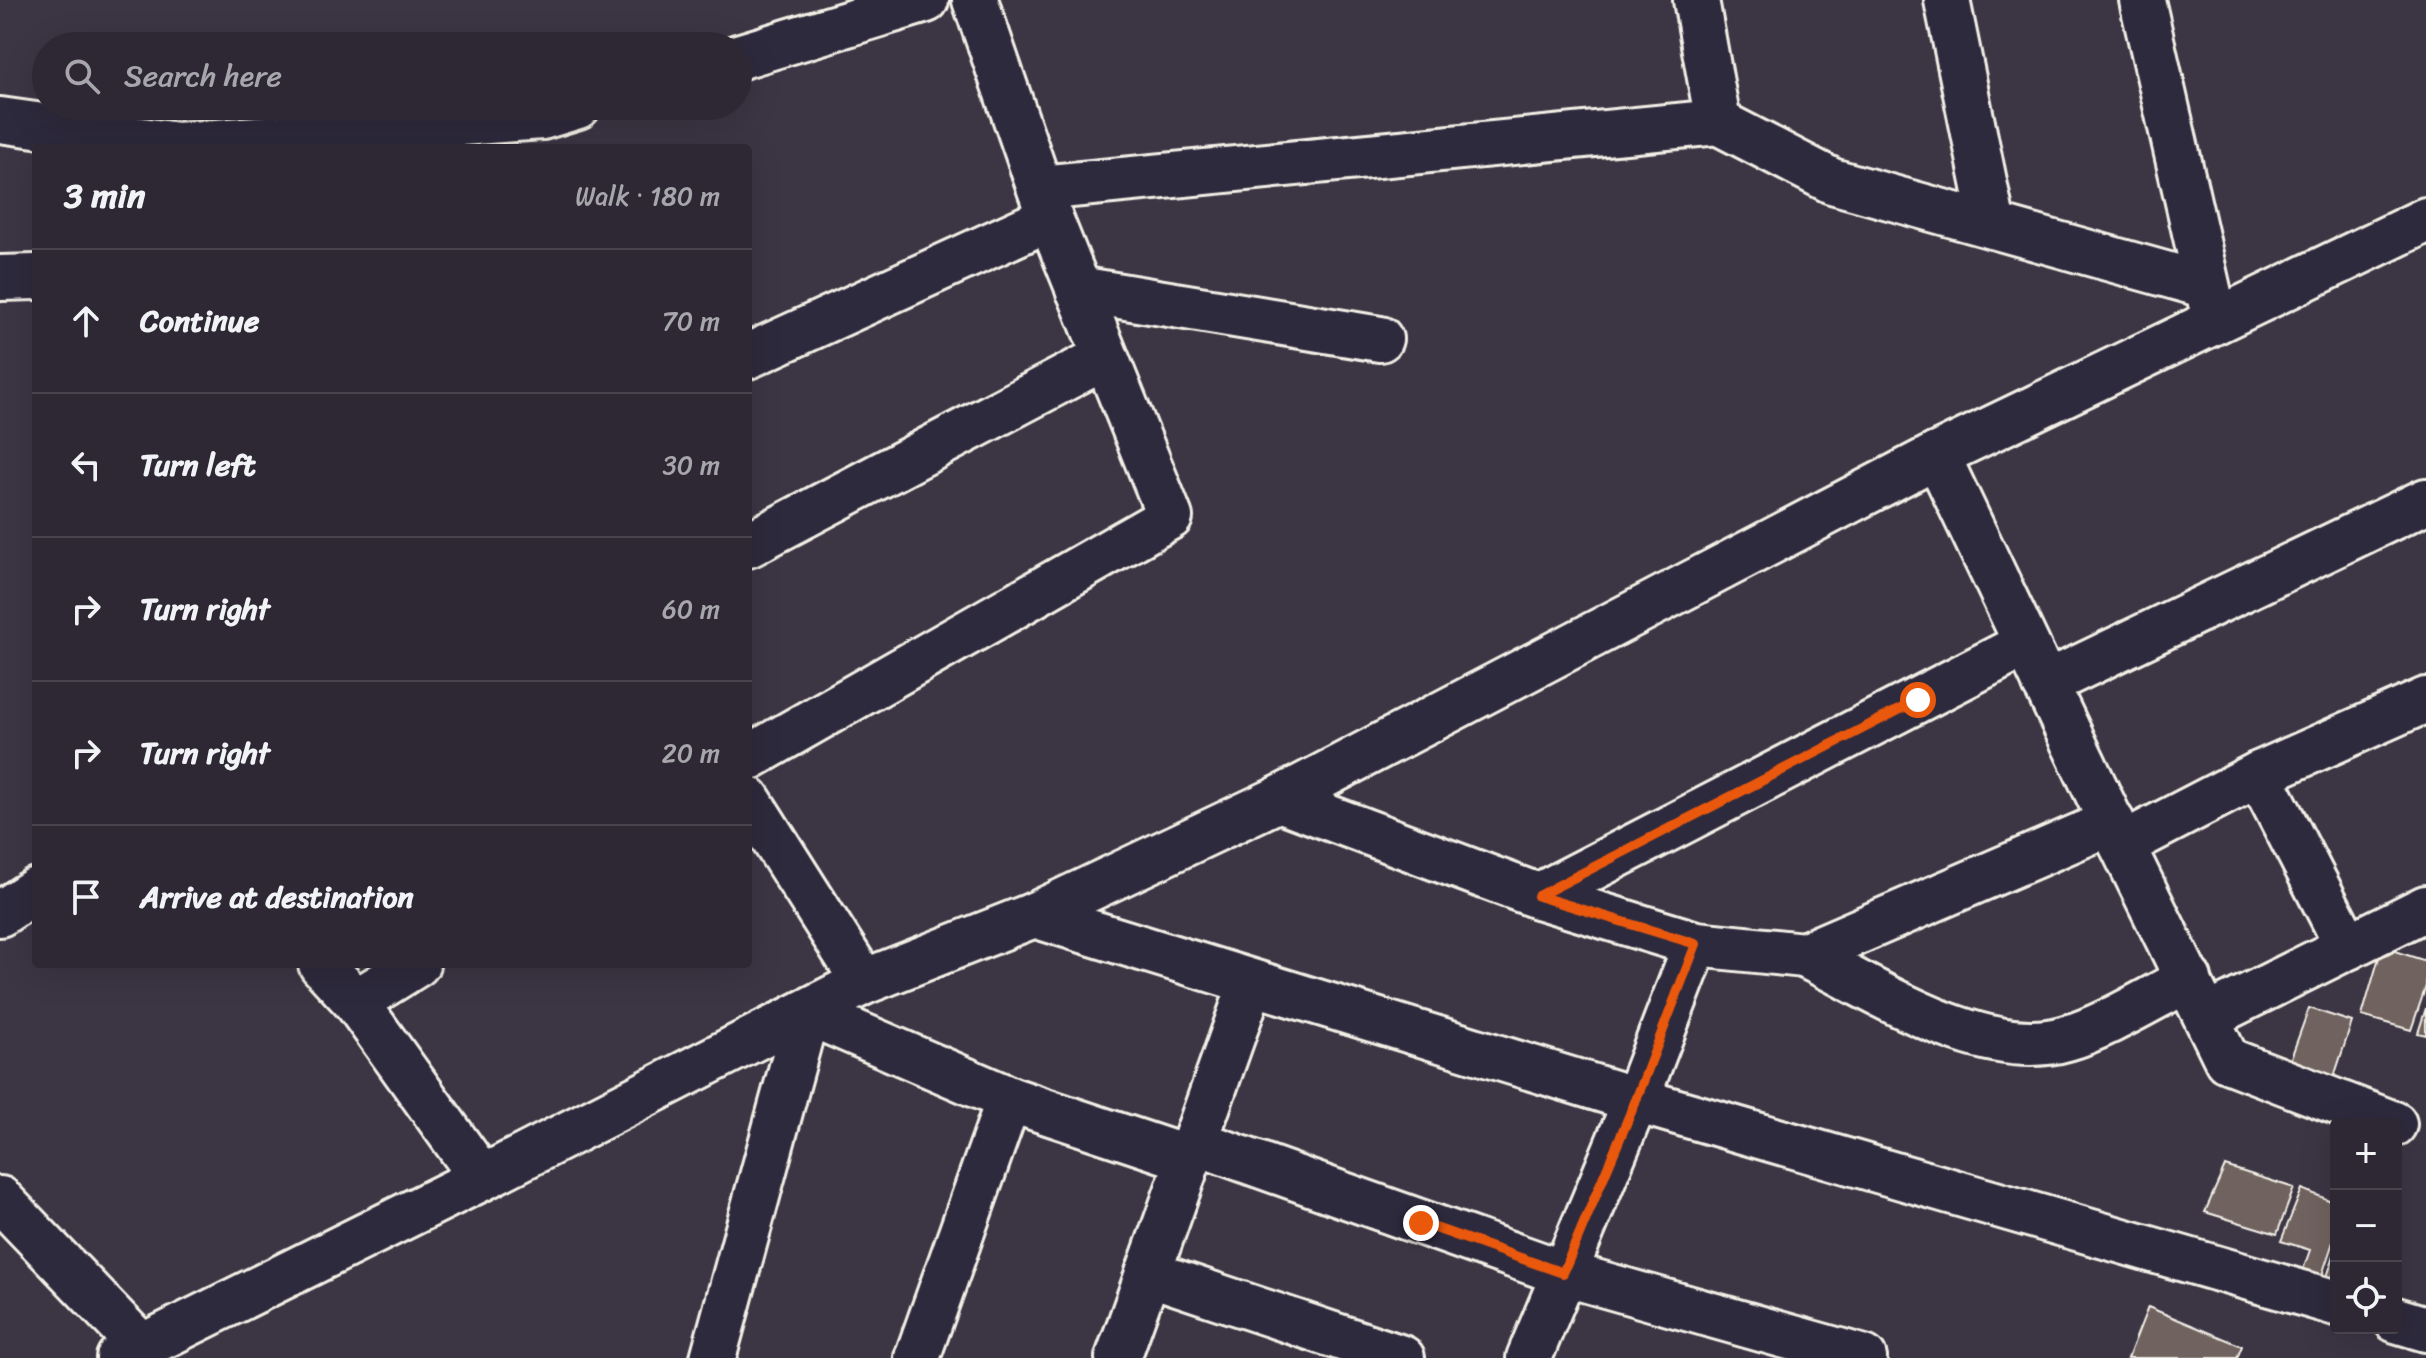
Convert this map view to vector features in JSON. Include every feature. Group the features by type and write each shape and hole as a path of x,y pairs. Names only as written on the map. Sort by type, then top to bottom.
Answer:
{"street":[{"path":"752,50 826,15 926,0"},
{"path":"752,756 1170,517 1045,203 975,0"},
{"path":"1696,0 1718,122"},
{"path":"1947,0 1993,226"},
{"path":"2142,0 2210,302"},
{"path":"0,120 170,144"},
{"path":"190,144 503,120"},
{"path":"752,354 1045,203 1718,122 1832,181 1993,226 2210,302"},
{"path":"0,1199 130,1352 482,1178 864,982 1034,915 1279,799 1937,455 2210,302 2426,220"},
{"path":"0,278 32,277"},
{"path":"1078,289 1380,339"},
{"path":"752,543 1105,357"},
{"path":"1937,455 2227,1060 2238,1068 2378,1118"},
{"path":"2045,684 2426,501"},
{"path":"1538,896 2026,644"},
{"path":"1804,955 2117,833 2426,700"},
{"path":"2259,774 2348,947"},
{"path":"1279,799 1538,896 1696,944 1804,955 1954,1028 2006,1041 2067,1038 2198,998 2348,947 2426,908"},
{"path":"752,805 864,982"},
{"path":"0,914 32,893"},
{"path":"1034,915 1636,1100 2330,1301"},
{"path":"1529,1358 1636,1100 1696,944"},
{"path":"325,968 356,1002 482,1178"},
{"path":"356,1002 411,968"},
{"path":"1118,1358 1251,984"},
{"path":"807,1012 1009,1099 1192,1150 1563,1273 1864,1358"},
{"path":"710,1356 807,1012"},
{"path":"917,1358 1009,1099"},
{"path":"2402,1127 2426,1136"},
{"path":"1148,1273 1402,1358"},
{"path":"2402,1322 2426,1329"}],"building":[{"path":"2382,947 2426,961 2426,986 2411,1030 2362,1016"},
{"path":"2309,1008 2352,1022 2331,1086 2287,1069"},
{"path":"2426,1008 2426,1035 2418,1033"},
{"path":"2225,1166 2294,1188 2277,1234 2205,1212"},
{"path":"2302,1189 2330,1201 2330,1251 2322,1275 2303,1270 2310,1250 2281,1241"},
{"path":"2148,1307 2242,1346 2237,1358 2128,1358"}],"route":[{"path":"1421,1223 1563,1273 1636,1100 1696,944 1538,896 1918,700"}]}
